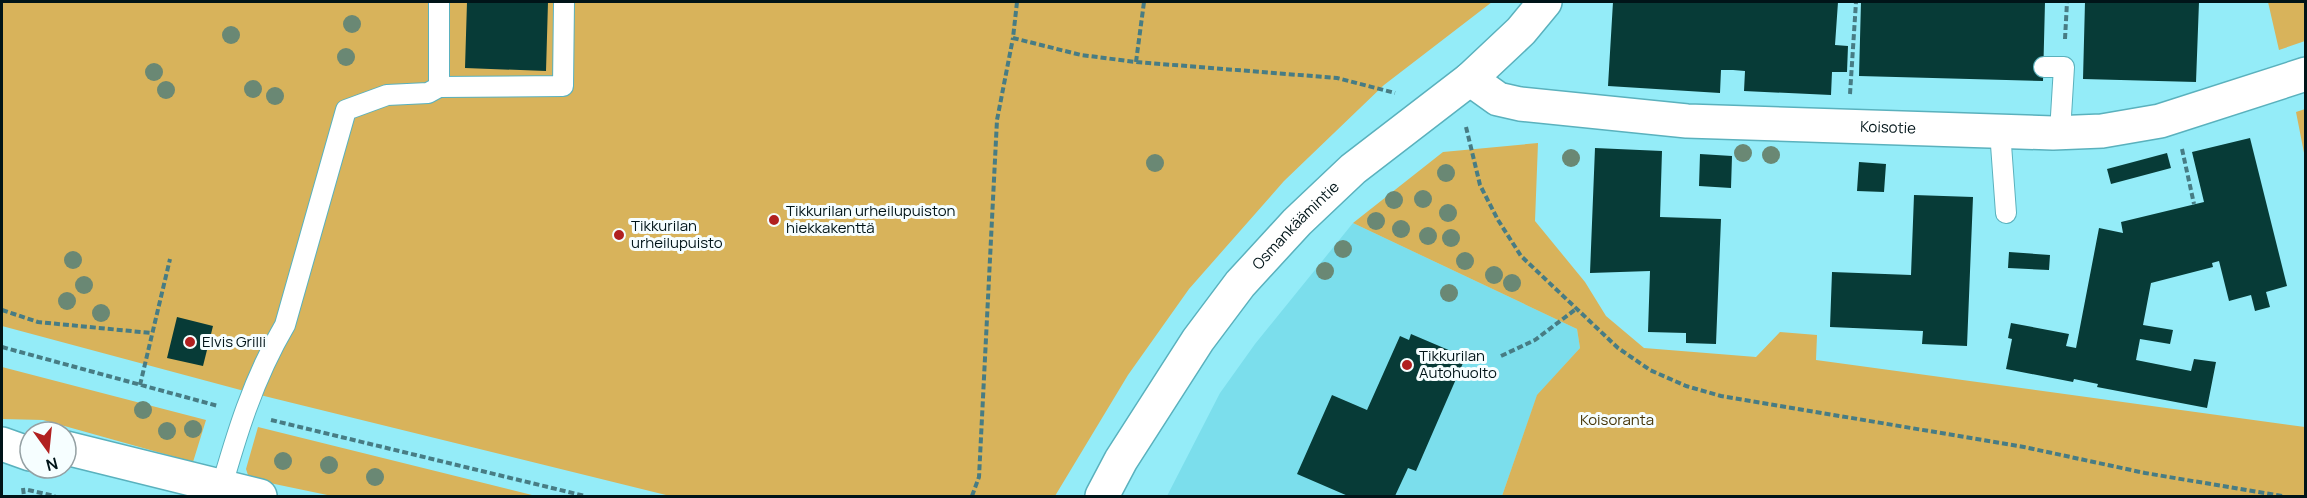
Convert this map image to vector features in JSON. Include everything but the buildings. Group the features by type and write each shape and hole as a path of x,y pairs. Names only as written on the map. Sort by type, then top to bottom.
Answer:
{"street":[{"name":"Osmankäämintie","path":"1102,496 1121,460 1198,340 1240,284 1297,222 1353,169 1470,79 1521,32 1545,2"},
{"name":"Koisotie","path":"1470,79 1498,99 1520,104 1687,121 2060,132 2102,131 2160,121 2306,74"},
{"path":"2,443 18,444"},
{"path":"2,443 18,449"},
{"path":"78,451 220,492 260,496"},
{"path":"78,470 174,496"}],"lane":[{"path":"439,2 439,87"},
{"path":"220,492 243,413 271,349 285,325 346,110 387,95 428,93 439,87 563,86 564,2"},
{"path":"2044,68 2064,67 2060,132"},
{"path":"2000,131 2006,213"}],"path":[{"path":"972,496 979,477 997,120 1013,38 1017,2"},
{"path":"1136,62 1143,2"},
{"path":"1848,126 1856,2"},
{"path":"2064,67 2067,2"},
{"path":"1013,38 1082,55 1136,62 1337,78 1395,93"},
{"path":"1466,127 1480,185 1498,220 1521,256 1618,348 1650,370 1686,386 1721,396 2024,447 2145,473 2282,496"},
{"path":"2182,148 2194,204"},
{"path":"140,385 170,259"},
{"path":"1501,356 1535,340 1576,308"},
{"path":"2,310 38,322 151,333"},
{"path":"2,347 243,413 585,496"},
{"path":"23,488 24,496"}],"shaded area":[{"path":"1353,223 1577,329 1580,348 1537,396 1502,496 1167,496 1220,393 1255,344"}],"green space":[{"name":"Tikkurilan urheilupuisto","path":"2,2 1492,2 1384,85 1284,181 1189,289 1128,375 1055,496 670,496 248,392 2,326"},
{"path":"2268,2 2305,2 2305,41 2279,50"},
{"path":"2306,109 2305,158 2296,112"},
{"name":"Koisoranta","path":"1538,143 1535,221 1585,282 1606,316 1644,348 1756,357 1780,332 1817,335 1816,360 2305,427 2305,496 1502,496 1537,395 1580,348 1577,329 1353,223 1443,152"},
{"path":"2,367 206,420 193,462 78,430 78,420 2,419"},
{"path":"258,427 536,496 332,496 265,482 248,475 246,469"}],"place":[{"name":"Tikkurilan urheilupuiston hiekkakenttä","path":"774,220"},
{"name":"Tikkurilan urheilupuisto","path":"619,235"},
{"name":"Elvis Grilli","path":"190,342"},
{"name":"Tikkurilan Autohuolto","path":"1407,365"}]}
